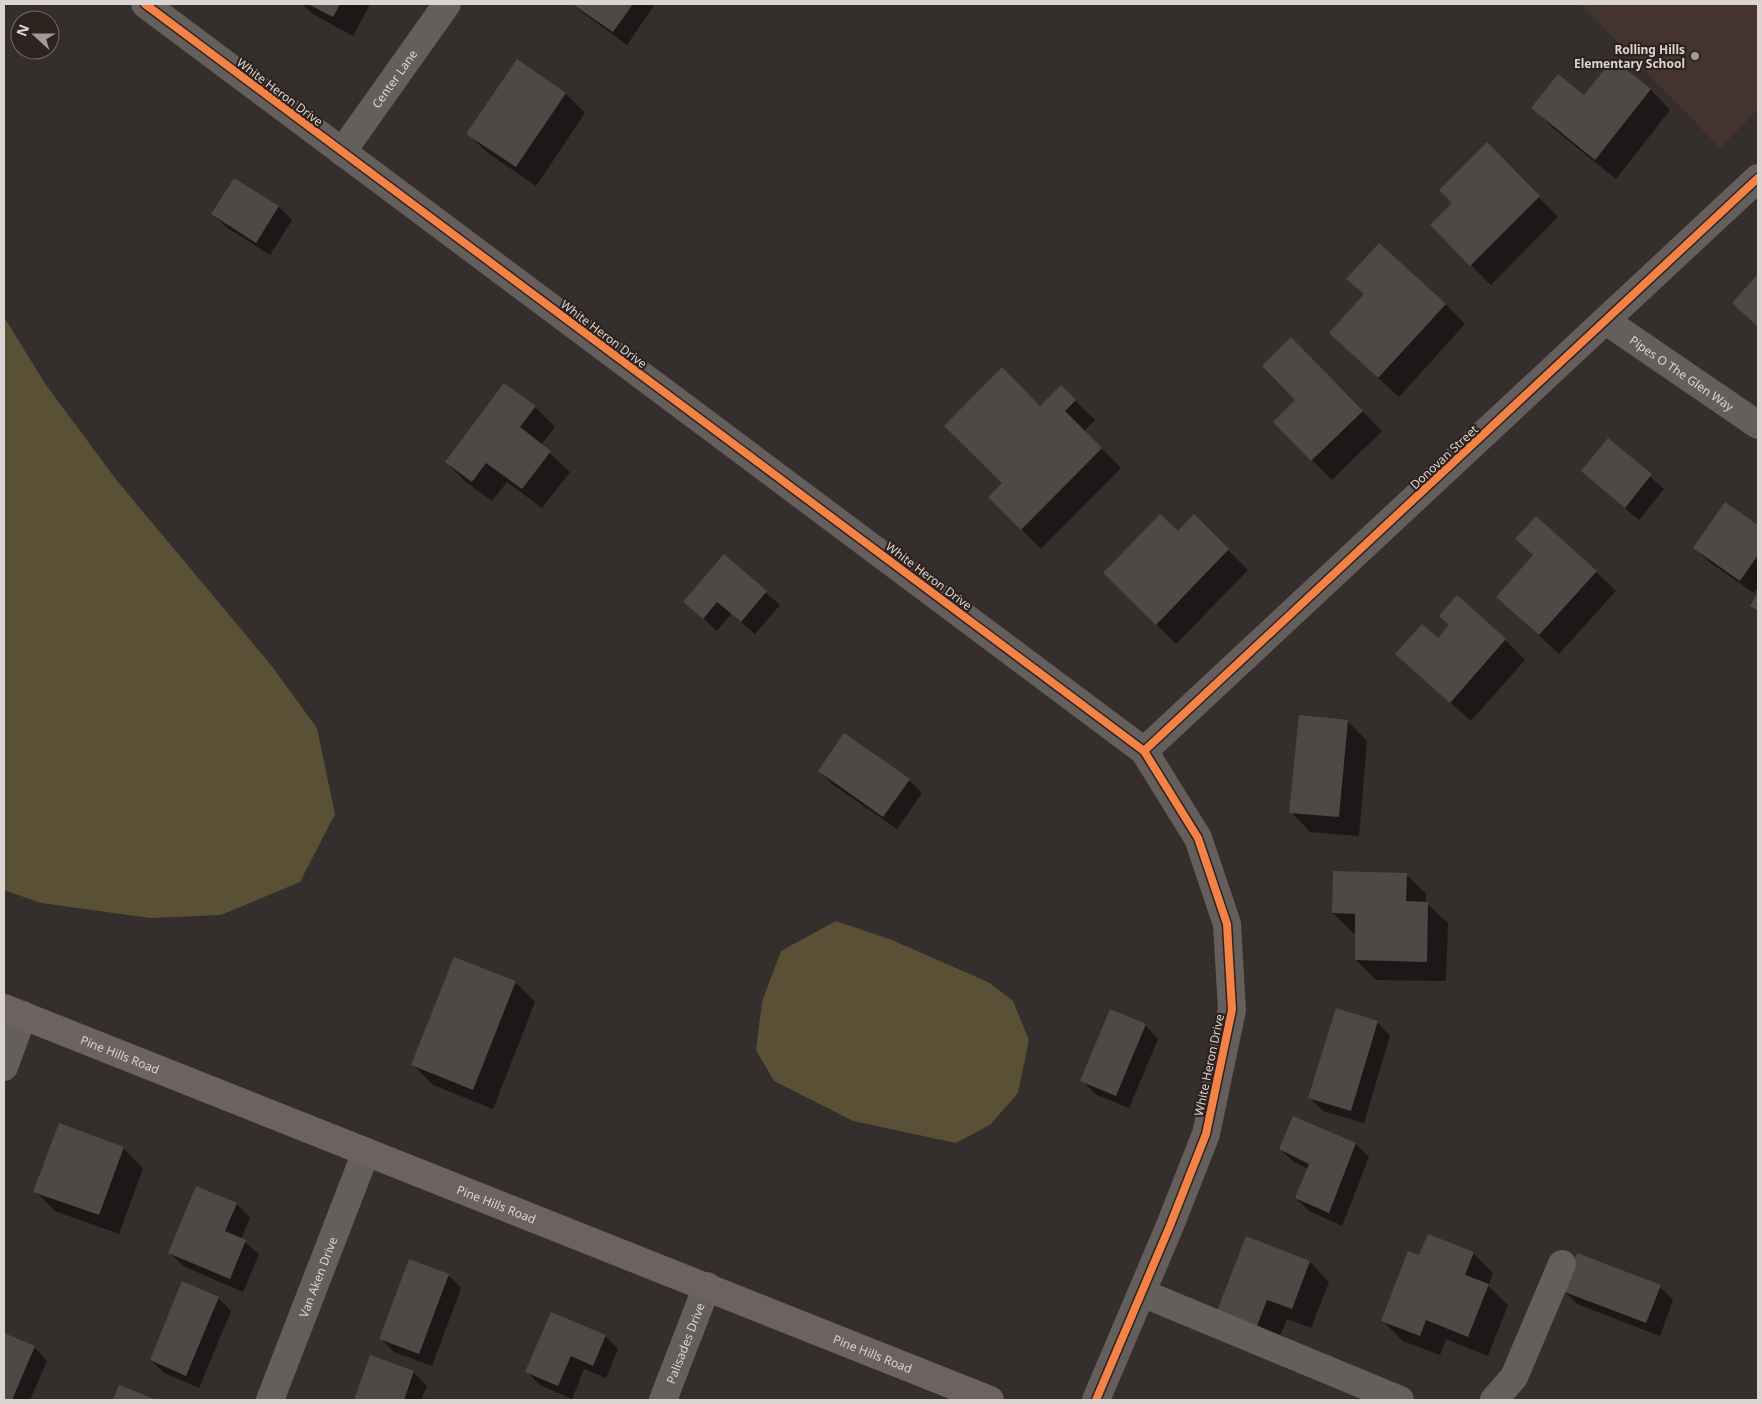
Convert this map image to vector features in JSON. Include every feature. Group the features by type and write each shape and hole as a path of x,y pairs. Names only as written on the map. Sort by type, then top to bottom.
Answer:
{"main road":[{"name":"Pine Hills Road","path":"13,1012 990,1400"}],"street":[{"name":"White Heron Drive","path":"145,4 1144,751 1198,838 1227,924 1232,1010 1206,1134 1096,1400"},
{"name":"Center Lane","path":"342,152 447,4"},
{"name":"Donovan Street","path":"1144,751 1758,178"},
{"name":"Pipes O The Glen Way","path":"1606,321 1758,424"},
{"path":"4,1067 13,1012"},
{"name":"Van Aken Drive","path":"270,1400 366,1152"},
{"path":"1494,1400 1514,1377 1562,1264"},
{"name":"Palisades Drive","path":"664,1400 707,1286"},
{"path":"1142,1292 1400,1400"}],"shaded area":[{"name":"Rolling Hills Elementary School","path":"1581,4 1758,4 1758,109 1720,148"},
{"path":"4,317 46,385 118,482 271,665 317,728 335,814 300,882 221,915 150,918 41,903 4,890"},
{"path":"836,921 892,940 990,983 1013,1001 1029,1040 1018,1093 990,1125 956,1143 853,1121 774,1081 756,1050 762,1002 781,951"}],"building":[{"path":"308,4 340,4 333,17"},
{"path":"572,4 633,4 613,32"},
{"path":"517,59 566,93 516,167 466,134"},
{"path":"1613,59 1651,89 1595,160 1531,108 1558,74 1584,95"},
{"path":"1487,142 1540,196 1470,266 1430,225 1452,203 1439,190"},
{"path":"234,178 279,206 256,243 211,214"},
{"path":"1379,243 1446,304 1378,378 1329,333 1364,294 1346,279"},
{"path":"1758,274 1758,327 1732,303"},
{"path":"1291,337 1363,411 1311,461 1273,422 1295,400 1262,366"},
{"path":"1002,367 1040,406 1061,385 1076,400 1065,411 1102,448 1021,530 988,497 1002,483 944,426"},
{"path":"504,383 536,406 520,427 551,451 522,489 486,463 472,482 445,462"},
{"path":"1608,438 1652,474 1625,508 1581,471"},
{"path":"1725,502 1758,525 1758,555 1740,581 1693,548"},
{"path":"1160,514 1178,531 1194,514 1229,549 1156,625 1103,573"},
{"path":"1536,516 1597,571 1539,635 1496,597 1533,555 1515,539"},
{"path":"724,554 767,591 741,622 717,602 703,619 683,602"},
{"path":"1758,592 1758,611 1750,606"},
{"path":"1457,595 1506,639 1450,703 1395,654 1422,624 1438,638 1449,625 1439,616"},
{"path":"1299,715 1348,720 1339,817 1289,813"},
{"path":"844,733 910,779 883,817 818,771"},
{"path":"1333,871 1407,873 1406,901 1428,902 1427,962 1355,960 1355,914 1332,913"},
{"path":"454,957 516,981 473,1090 411,1065"},
{"path":"1336,1008 1378,1021 1351,1111 1308,1098"},
{"path":"1110,1009 1146,1024 1116,1096 1080,1081"},
{"path":"1293,1116 1356,1143 1329,1213 1295,1198 1309,1164 1279,1149"},
{"path":"59,1123 124,1147 99,1215 33,1192"},
{"path":"196,1186 237,1203 225,1231 246,1240 230,1279 168,1253"},
{"path":"1428,1234 1474,1252 1465,1275 1489,1284 1468,1337 1426,1320 1420,1336 1381,1321 1408,1251 1419,1255"},
{"path":"1246,1236 1310,1261 1292,1309 1267,1300 1257,1326 1217,1311"},
{"path":"1577,1253 1661,1285 1646,1323 1562,1291"},
{"path":"409,1259 449,1274 419,1354 379,1339"},
{"path":"182,1281 219,1297 186,1376 150,1360"},
{"path":"551,1312 606,1335 593,1366 571,1356 558,1386 525,1372"},
{"path":"4,1333 35,1346 12,1400 4,1400"},
{"path":"370,1355 414,1371 404,1400 354,1400"},
{"path":"119,1385 157,1400 113,1400"}],"cycle path":[{"path":"145,4 1144,751 1198,838 1227,924 1232,1010 1206,1134 1169,1228 1096,1400"},
{"path":"1144,751 1758,178"}],"place":[{"name":"Rolling Hills Elementary School","path":"1695,56"}]}
